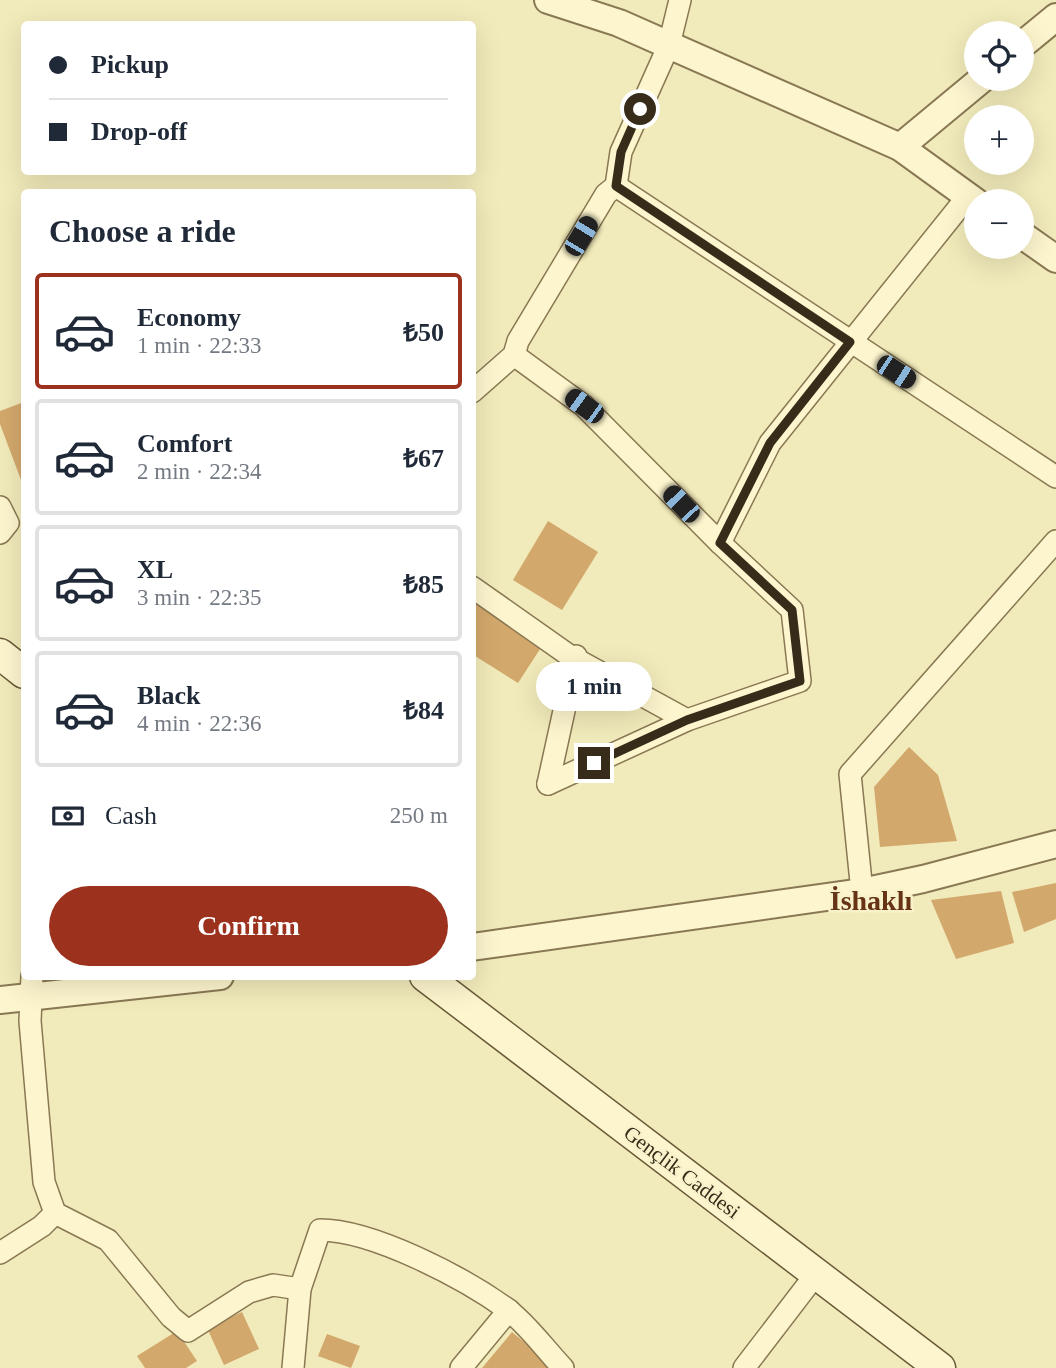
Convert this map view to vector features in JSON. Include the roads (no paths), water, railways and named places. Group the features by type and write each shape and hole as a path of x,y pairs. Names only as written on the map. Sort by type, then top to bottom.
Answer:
{"main road":[{"path":"0,654 21,671"},
{"name":"Gençlik Caddesi","path":"430,980 940,1368"}],"street":[{"path":"548,0 619,23 900,147 964,193"},
{"path":"476,388 514,355 518,341 599,206 616,186 621,152 669,45 680,0"},
{"path":"1034,35 1056,17"},
{"path":"900,147 968,91"},
{"path":"616,186 1056,477"},
{"path":"720,543 770,443 850,342 964,208"},
{"path":"1034,243 1056,259"},
{"path":"514,355 584,406 720,543 792,610 800,681 687,720 548,785 576,656"},
{"path":"0,507 8,523 0,533"},
{"path":"862,891 850,774 1056,541"},
{"path":"476,590 570,656 576,656 687,720"},
{"path":"476,946 862,891 923,879 1056,844"},
{"path":"0,1000 31,986 144,980"},
{"path":"31,986 44,1182 55,1213 108,1240 171,1317 188,1331 249,1292 273,1285 300,1289"},
{"path":"0,1253 42,1226 55,1213"},
{"path":"293,1368 300,1289 320,1230 341,1230 434,1265 509,1310 563,1368"},
{"path":"744,1368 816,1274"},
{"path":"461,1368 509,1310"}],"district":[{"name":"İshaklı","path":"871,900"}]}
